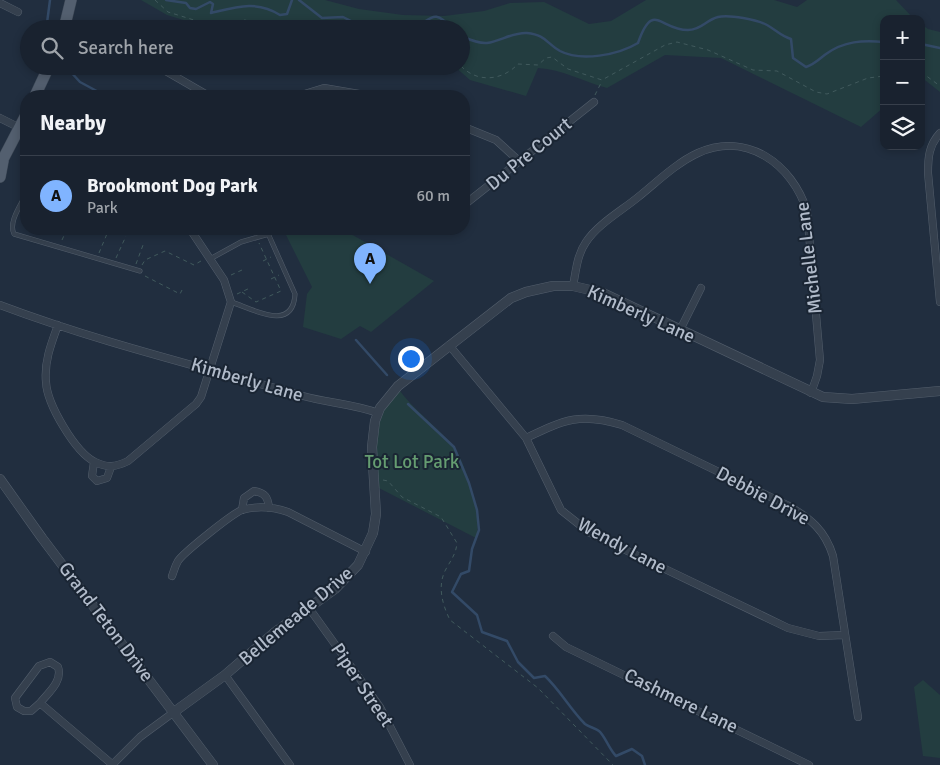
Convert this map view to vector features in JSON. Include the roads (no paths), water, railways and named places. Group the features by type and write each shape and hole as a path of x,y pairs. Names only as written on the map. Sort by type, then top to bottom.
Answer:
{"main road":[{"path":"66,20 71,0"},
{"path":"38,90 45,75"},
{"path":"0,177 1,163 20,134"}],"street":[{"path":"0,3 18,12"},
{"path":"173,75 199,90"},
{"path":"318,90 324,88 336,90"},
{"name":"Du Pre Court","path":"470,199 594,102"},
{"path":"0,118 20,128"},
{"path":"470,129 496,140 519,161"},
{"path":"940,133 931,145 928,164 938,261 940,302"},
{"name":"Michelle Lane","path":"573,286 580,254 592,234 679,165 696,154 711,148 736,147 758,152 780,165 786,172 802,194 807,211 820,360 811,393"},
{"path":"58,325 47,362 48,397 62,424 85,454 94,462 112,467 128,461 196,404 207,385 231,302 224,280 194,235"},
{"name":"Kimberly Lane","path":"0,305 58,325 330,404 362,408 378,413 398,386 512,298 541,288 573,286 603,293 811,393 836,400 940,392"},
{"path":"680,330 701,288"},
{"name":"Wendy Lane","path":"449,345 526,438 561,510 590,533 788,628 819,636 844,635"},
{"name":"Bellemeade Drive","path":"113,765 140,737 225,675 275,632 348,577 366,552 374,524 372,447 373,430 378,413"},
{"name":"Debbie Drive","path":"526,438 556,423 572,418 603,419 622,425 797,511 820,529 828,540 834,562 858,717"},
{"path":"94,462 92,476 97,480 107,478 112,467"},
{"name":"Grand Teton Drive","path":"0,479 42,538 213,765"},
{"path":"242,510 244,498 254,491 265,495 269,508"},
{"path":"172,576 181,557 242,510 269,508 288,512 366,552"},
{"name":"Piper Street","path":"308,608 380,707 410,765"},
{"name":"Cashmere Lane","path":"553,636 566,647 809,765"},
{"path":"50,662 58,667 60,673 58,681 40,703 31,711 24,711 17,706 15,698 38,666 50,662"},
{"path":"225,675 290,765"},
{"path":"40,703 113,765"}],"lane":[{"path":"20,206 12,223 11,229 14,234 140,271"},
{"path":"209,258 241,242 266,235"},
{"path":"231,302 261,313 285,315 291,311 295,304 296,294 269,235"}],"waterway":[{"path":"47,20 50,0"},
{"path":"166,0 186,3 190,8 196,9 210,2 213,4 211,13 238,7 255,6 271,10 280,15 287,14 292,0"},
{"path":"299,0 322,18 343,17 349,20"},
{"path":"427,20 432,17 443,20"},
{"path":"470,39 487,43 527,33 542,37 555,48 569,54 599,56 620,51 638,43 643,30 653,20 658,20 678,29 693,30 718,17 736,17 763,23 791,39 793,58 806,67 840,46 861,41 880,42"},
{"path":"925,45 940,48"},
{"path":"74,75 80,82 95,90"},
{"path":"356,340 387,375"},
{"path":"408,404 454,447 469,483 477,510 479,530 472,549 469,571 461,574 452,592 477,615 482,632 507,641 518,662 534,678 545,676 585,724 601,733 616,756 632,749 642,756 645,765"}],"place":[{"name":"Brookmont Dog Park","path":"370,284"}],"park label":[{"name":"Tot Lot Park","path":"412,462"}]}
